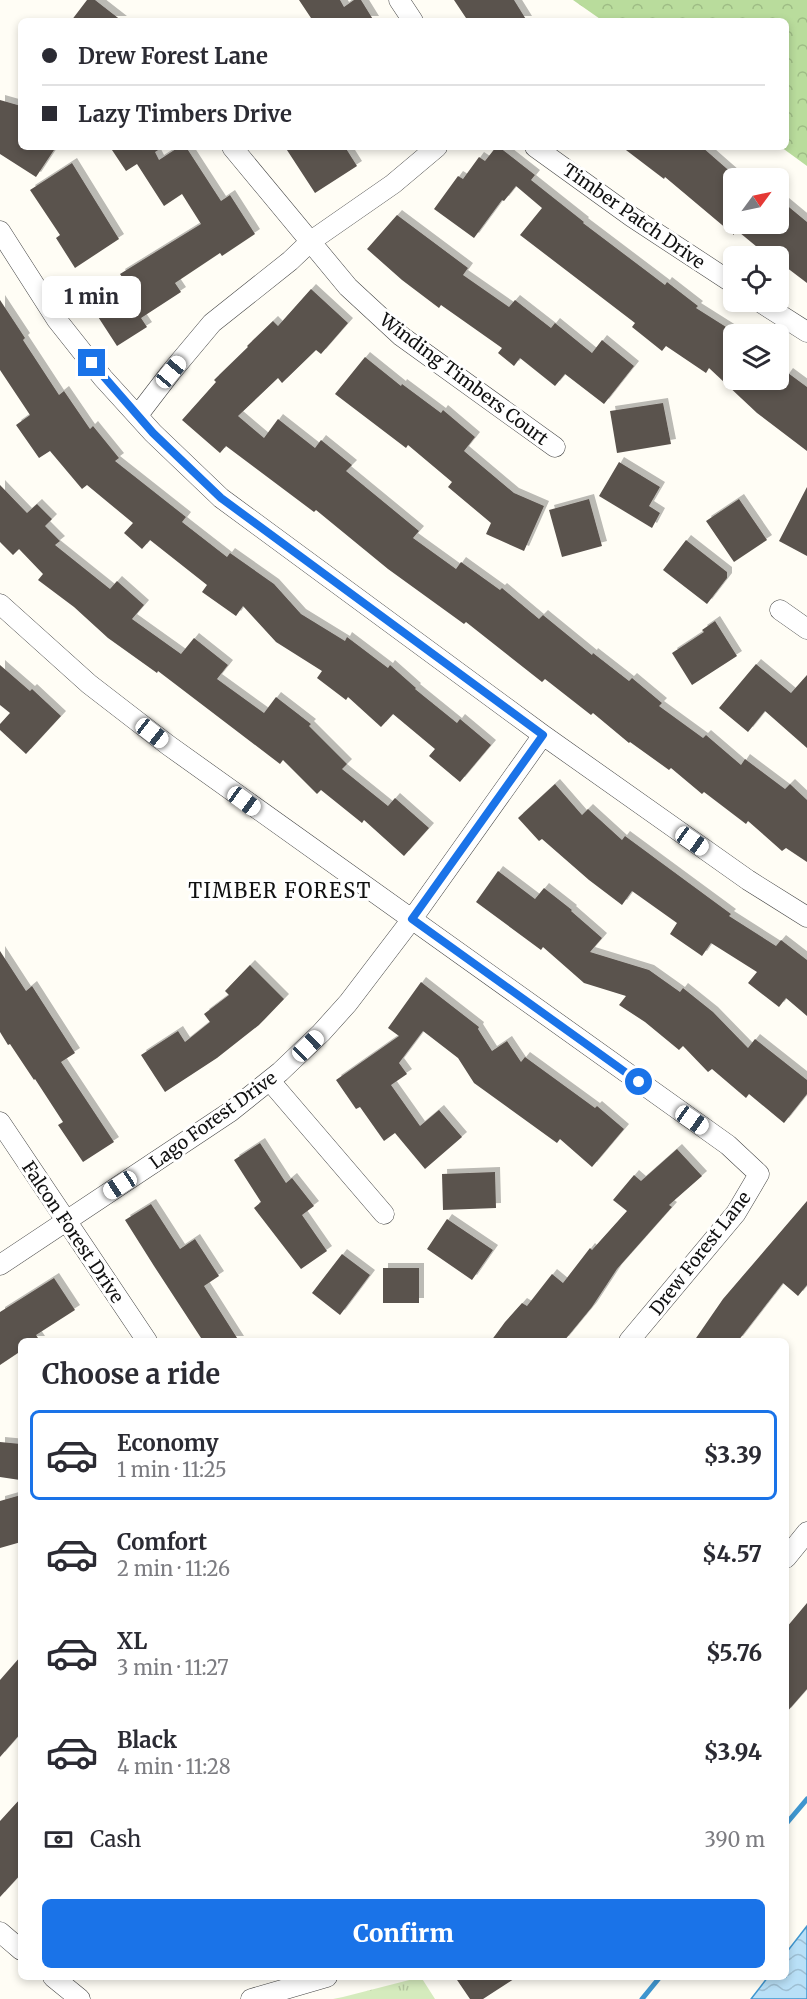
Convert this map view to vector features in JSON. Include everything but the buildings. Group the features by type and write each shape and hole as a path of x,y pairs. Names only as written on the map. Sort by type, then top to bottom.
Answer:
{"street":[{"path":"399,0 411,18"},
{"name":"Winding Timbers Court","path":"234,150 348,287 401,336 555,447"},
{"path":"138,416 212,323 290,261 310,241 393,184 433,150"},
{"name":"Timber Patch Drive","path":"539,150 632,217 723,277"},
{"path":"0,231 57,320 103,378 183,463 221,498 543,735 748,880 807,917"},
{"path":"776,312 807,332"},
{"name":"Drew Forest Lane","path":"0,604 89,684 168,745 358,883 412,919 728,1145 759,1174 735,1213 632,1338"},
{"path":"780,610 807,629"},
{"name":"Lago Forest Drive","path":"0,1265 230,1112 270,1081 321,1033 348,1003 412,919 543,735"},
{"path":"270,1081 384,1214"},
{"name":"Falcon Forest Drive","path":"0,1122 145,1338"},
{"path":"789,1554 807,1532"},
{"path":"0,1932 18,1947"},
{"path":"56,1980 80,1999"},
{"path":"251,1999 317,1980"}],"green space":[{"path":"573,0 807,0 807,166 785,150 789,150 789,18 599,18"},
{"path":"409,1980 423,1980 435,1999 333,1999"}],"water":[{"path":"807,1926 807,1999 751,1999 766,1980 789,1980 789,1949"}],"waterway":[{"path":"789,1820 807,1799"},
{"path":"642,1999 658,1980"}],"district":[{"name":"TIMBER FOREST","path":"280,890"}],"route":[{"path":"92,363 153,433 221,498 543,735 412,919 639,1082"}]}
